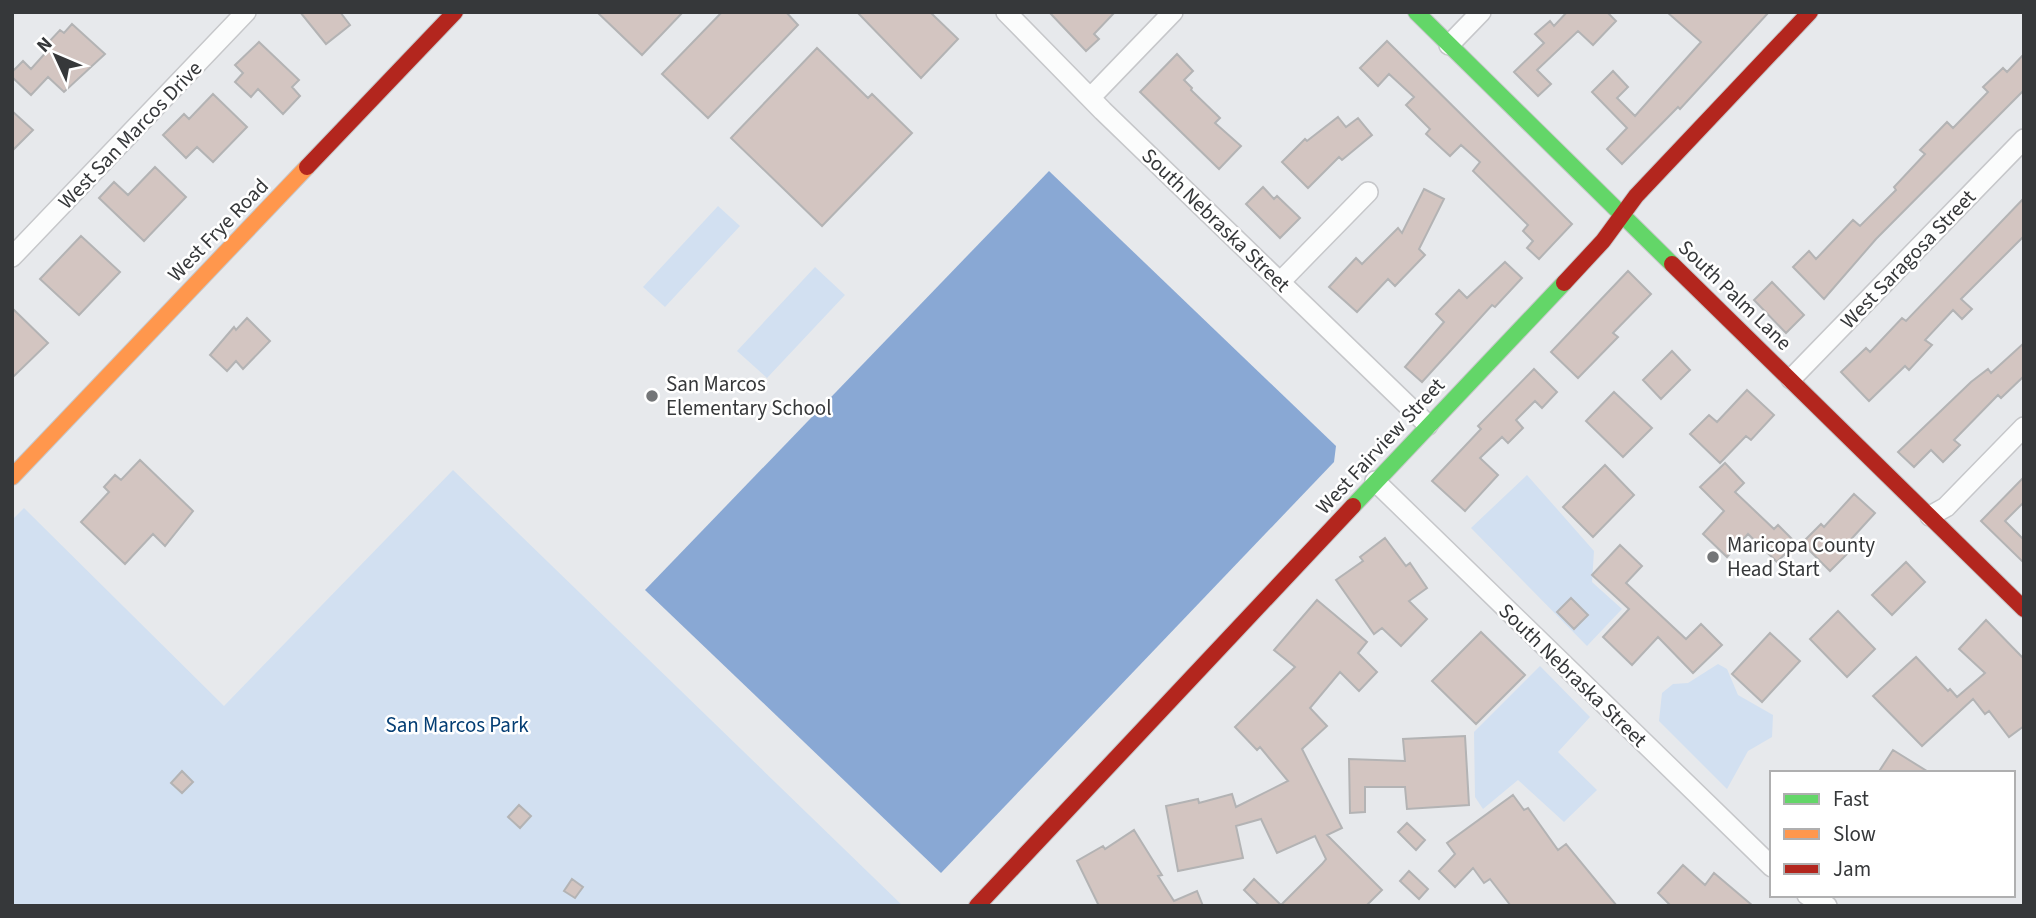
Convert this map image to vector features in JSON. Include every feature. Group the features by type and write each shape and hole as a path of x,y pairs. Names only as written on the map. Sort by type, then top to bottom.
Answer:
{"street":[{"name":"West San Marcos Drive","path":"12,257 246,12"},
{"name":"West Frye Road","path":"12,477 455,12"},
{"name":"South Nebraska Street","path":"1006,12 1428,425"},
{"path":"1091,97 1173,12"},
{"name":"South Palm Lane","path":"1416,12 2024,609"},
{"path":"1449,46 1481,12"},
{"name":"West Fairview Street","path":"977,906 1603,241 1636,196 1810,12"},
{"name":"West Saragosa Street","path":"1791,379 2024,139"},
{"path":"1280,282 1368,191"},
{"path":"1930,516 1946,507 2024,427"},
{"name":"South Nebraska Street","path":"1375,481 1770,865"},
{"path":"1811,897 1827,906"}],"green space":[{"path":"718,206 740,226 665,307 643,287"},
{"path":"815,267 845,295 767,378 737,351"},
{"name":"San Marcos Park","path":"453,470 903,906 12,906 12,520 24,508 224,706"},
{"path":"1527,475 1594,551 1592,582 1622,609 1587,646 1471,528"},
{"path":"1718,664 1727,669 1738,695 1773,715 1772,737 1748,751 1727,789 1659,721 1662,693 1673,684 1688,683"},
{"path":"1540,666 1590,717 1558,752 1597,790 1564,822 1518,780 1483,809 1475,797 1474,732"}],"water":[{"path":"1049,171 1336,446 1334,462 941,873 645,590"}],"building":[{"path":"300,12 340,12 350,25 326,44"},
{"path":"597,12 683,12 642,55"},
{"path":"722,12 786,12 798,25 708,118 662,74"},
{"path":"857,12 930,12 958,39 921,78"},
{"path":"1049,12 1115,12 1094,34 1099,39 1086,51"},
{"path":"1567,12 1607,12 1616,21 1593,45 1578,31 1537,70 1551,84 1538,96 1514,72 1544,43 1535,34 1550,21 1554,26"},
{"path":"1667,12 1769,12 1680,109 1678,107 1622,164 1607,149 1627,128 1592,92 1613,71 1628,87 1617,98 1635,116 1701,42"},
{"path":"72,24 105,54 64,92 48,77 31,95 12,77 12,72 23,61 31,69 49,49 45,46 60,30 64,33"},
{"path":"1387,41 1572,224 1539,259 1527,248 1533,241 1523,231 1528,225 1473,171 1480,162 1461,145 1450,156 1426,134 1430,129 1406,105 1414,97 1389,74 1378,86 1360,68"},
{"path":"259,42 299,80 292,87 300,96 283,114 258,89 251,97 235,82 243,73 235,65"},
{"path":"817,48 868,98 872,94 912,133 822,226 731,138"},
{"path":"1177,54 1193,71 1184,80 1220,118 1215,123 1241,146 1219,169 1140,92"},
{"path":"2024,54 2024,90 1876,239 1824,299 1793,267 1809,251 1816,259 1853,220 1860,226 1896,190 1894,187 1925,154 1920,150 1947,122 1953,128 1988,92 1983,87 2003,68 2007,72"},
{"path":"213,94 247,127 213,162 197,147 186,158 163,135 184,114 189,119"},
{"path":"12,111 33,130 12,151"},
{"path":"1338,117 1346,127 1358,118 1372,135 1342,160 1339,157 1308,188 1282,162 1305,139 1307,141"},
{"path":"155,167 186,197 144,241 99,198 114,182 128,195"},
{"path":"1263,187 1274,199 1277,196 1300,218 1280,238 1246,204"},
{"path":"1424,189 1444,199 1419,249 1425,255 1395,286 1388,279 1357,312 1329,287 1356,258 1362,264 1398,228 1402,233"},
{"path":"2024,198 2024,236 1961,299 1972,309 1962,319 1953,310 1925,340 1932,345 1909,370 1905,366 1869,401 1841,372 1866,348 1870,352 1902,318 1906,321"},
{"path":"81,236 120,272 79,315 40,279"},
{"path":"1505,262 1522,278 1495,307 1492,305 1422,382 1405,367 1444,322 1436,314 1459,290 1467,298"},
{"path":"1628,271 1651,294 1613,333 1618,337 1578,378 1551,352"},
{"path":"1772,282 1804,315 1786,333 1754,300"},
{"path":"12,308 48,343 12,378"},
{"path":"247,318 270,341 243,369 236,361 227,371 210,355 234,327 236,330"},
{"path":"2024,343 2024,376 2001,398 1998,395 1954,440 1960,445 1943,462 1931,450 1914,467 1898,452 1971,382 1988,369 1991,373"},
{"path":"1672,351 1690,370 1661,399 1643,380"},
{"path":"1534,369 1557,392 1542,408 1535,401 1516,420 1523,428 1508,443 1502,437 1480,458 1498,475 1465,511 1432,481 1481,429 1478,426"},
{"path":"1747,390 1774,415 1751,440 1746,436 1720,463 1690,434 1709,415 1717,422"},
{"path":"1614,392 1652,428 1623,457 1586,421"},
{"path":"140,460 193,511 165,546 153,534 125,564 81,522 109,492 104,487 115,475 121,480"},
{"path":"1725,463 1744,483 1735,492 1774,529 1778,525 1796,543 1777,562 1748,534 1727,557 1703,534 1724,511 1700,487"},
{"path":"1605,465 1634,495 1593,537 1563,507"},
{"path":"2024,477 2024,502 2005,521 2024,540 2024,563 1981,521"},
{"path":"1854,494 1875,513 1844,547 1849,552 1830,571 1802,543 1821,524 1824,527"},
{"path":"1385,538 1406,566 1410,563 1427,588 1409,601 1427,619 1401,646 1382,628 1374,634 1336,580 1363,561 1360,557"},
{"path":"1620,545 1642,566 1626,583 1686,639 1701,624 1722,645 1693,673 1658,637 1632,665 1603,637 1629,609 1592,575"},
{"path":"1906,562 1925,582 1892,615 1872,595"},
{"path":"1571,598 1588,615 1574,629 1557,612"},
{"path":"1317,600 1367,642 1358,653 1377,672 1359,691 1340,672 1310,708 1327,726 1302,749 1342,828 1327,835 1382,890 1366,906 1260,906 1244,890 1254,879 1281,905 1326,859 1315,836 1277,853 1261,819 1236,826 1243,858 1178,871 1166,806 1198,799 1199,803 1232,794 1236,807 1288,781 1260,747 1257,750 1235,727 1295,667 1274,650"},
{"path":"1838,611 1875,649 1847,677 1810,639"},
{"path":"1986,620 2024,659 2024,726 2009,737 1989,711 1985,714 1973,699 1922,746 1873,696 1916,657 1957,697 1985,673 1959,649"},
{"path":"1481,632 1525,675 1476,724 1432,681"},
{"path":"1770,633 1800,661 1762,702 1732,674"},
{"path":"1465,736 1469,805 1407,809 1405,787 1365,787 1365,812 1350,813 1349,759 1405,761 1403,739"},
{"path":"1893,750 1927,771 1879,771"},
{"path":"182,771 193,782 182,793 171,783"},
{"path":"1513,795 1524,810 1528,808 1558,850 1566,844 1617,906 1511,906 1490,879 1484,883 1473,868 1455,887 1439,871 1455,854 1447,843"},
{"path":"519,805 531,816 520,828 508,817"},
{"path":"1407,823 1425,840 1416,850 1398,832"},
{"path":"1134,830 1162,875 1158,876 1174,901 1197,891 1203,906 1099,906 1077,861 1103,846 1105,849"},
{"path":"1683,865 1705,885 1714,873 1753,906 1671,906 1658,893"},
{"path":"1409,871 1428,889 1419,899 1400,881"},
{"path":"572,879 583,887 575,898 564,891"}],"traffic: fast":[{"path":"1416,12 1672,264"},
{"path":"1353,506 1564,283"}],"traffic: slow":[{"path":"12,477 307,167"}],"traffic: jam":[{"path":"307,167 455,12"},
{"path":"1564,283 1603,241 1636,196 1810,12"},
{"path":"1672,264 2024,609"},
{"path":"977,906 1353,506"}],"place":[{"name":"San Marcos Elementary School","path":"652,396"},
{"name":"Maricopa County Head Start","path":"1713,557"}]}
